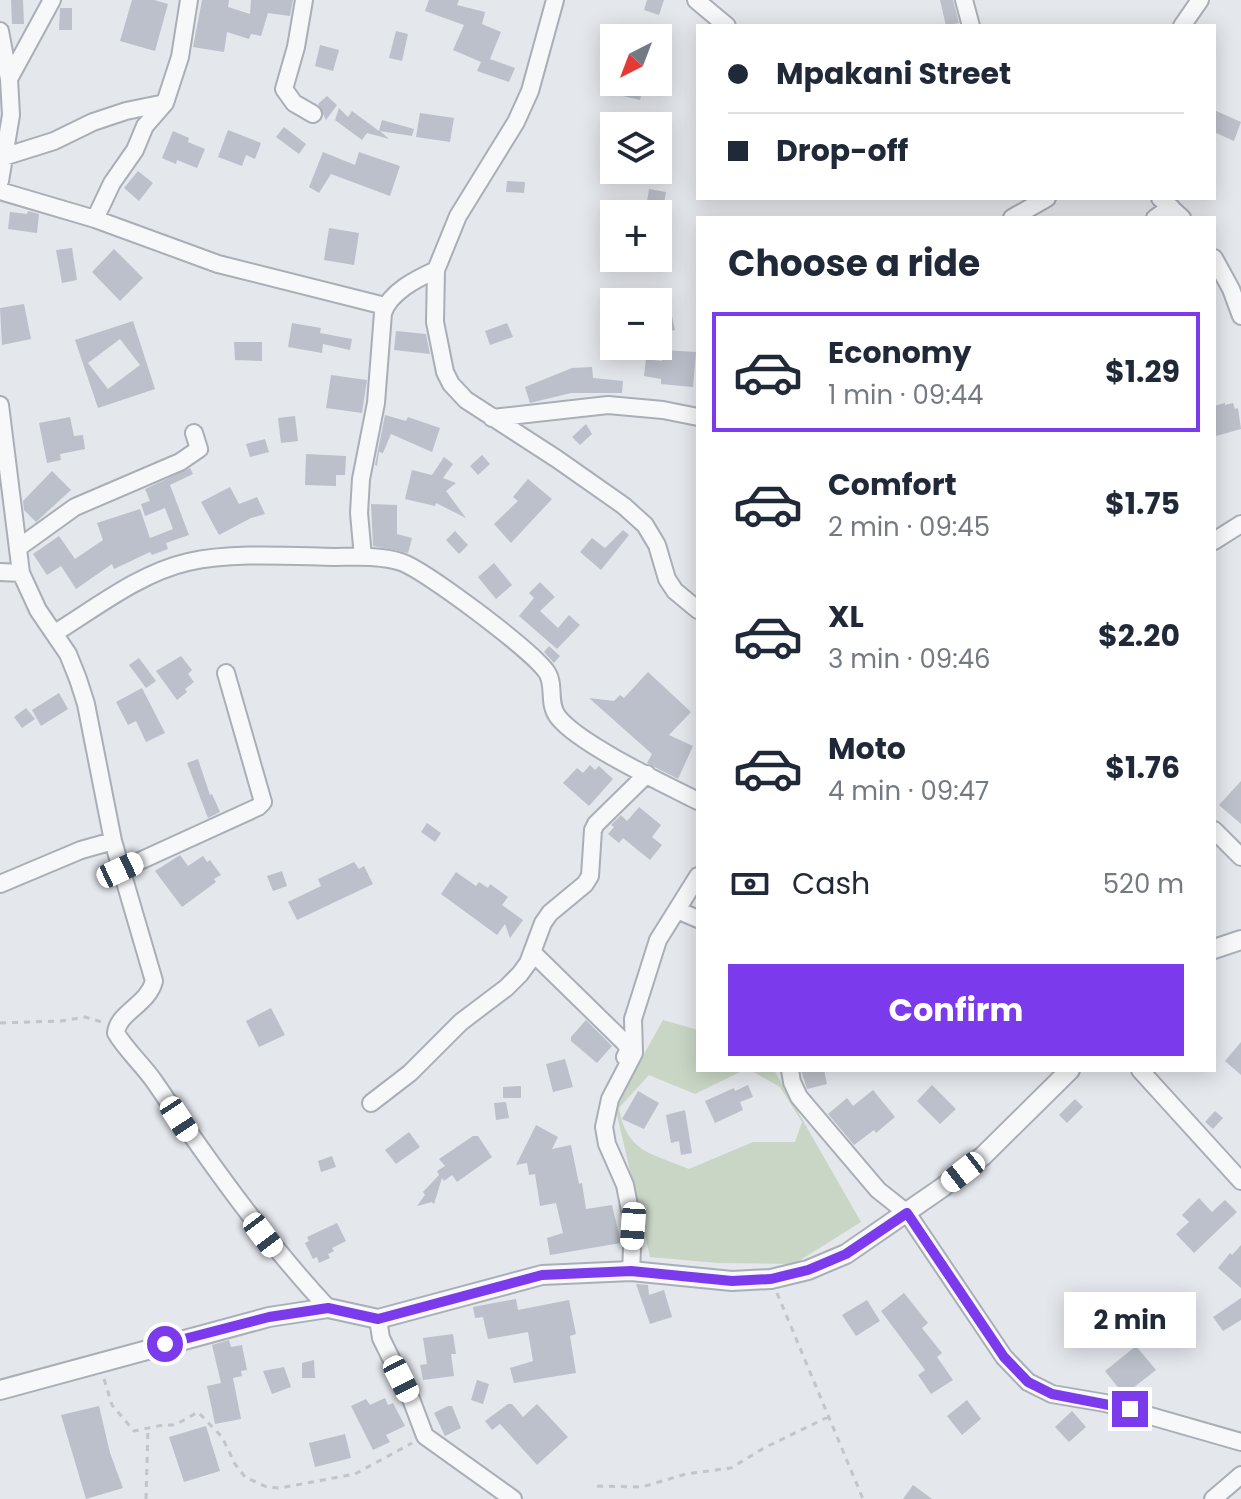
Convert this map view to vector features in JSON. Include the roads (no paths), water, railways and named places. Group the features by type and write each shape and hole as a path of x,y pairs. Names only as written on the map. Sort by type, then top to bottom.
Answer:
{"street":[{"path":"9,79 52,0"},
{"path":"95,219 112,183 135,150 145,126 165,103 180,57 189,0"},
{"path":"304,0 296,47 284,89 294,103 313,114"},
{"path":"555,0 530,91 516,122 458,216 436,270 435,322 445,372 466,400 557,459 624,506 645,525 657,545 667,579 675,591 696,608"},
{"path":"696,0 725,24"},
{"path":"964,0 970,24"},
{"path":"1183,24 1200,0"},
{"path":"0,31 9,79 11,115 0,181"},
{"path":"2,157 54,141 104,118 165,103"},
{"path":"0,191 95,219 218,264 385,306"},
{"path":"1016,216 1044,200"},
{"path":"1216,262 1241,316"},
{"path":"363,557 359,513 361,479 376,403 379,339 385,306 405,287 436,270"},
{"path":"0,405 21,573 38,610 68,654 86,704 120,870 154,981 151,992 116,1027 119,1038 151,1077 229,1191 280,1257 328,1308"},
{"path":"492,418 608,405 696,417"},
{"path":"18,548 75,507 180,462 199,449 194,433"},
{"path":"1216,540 1241,524"},
{"path":"55,633 151,575 189,562 254,556 363,557 398,561 419,569 547,671 553,710 560,720 596,745 696,800"},
{"path":"0,572 21,573"},
{"path":"120,870 263,802 226,673"},
{"path":"371,1103 410,1073 461,1022 520,974 550,913 585,884 590,876 596,824 647,774"},
{"path":"1216,832 1241,857"},
{"path":"0,884 81,850 113,841"},
{"path":"631,1271 633,1226 625,1185 607,1144 604,1127 610,1099 634,1053 633,1019 658,940 696,879"},
{"path":"677,910 696,918"},
{"path":"1216,948 1241,940"},
{"path":"533,953 629,1049 603,1098 599,1133"},
{"path":"790,1072 799,1097 878,1190 907,1213 1004,1357 1028,1382 1052,1394 1105,1403 1241,1442"},
{"path":"0,1390 269,1317 328,1308 378,1319 542,1275 631,1271 732,1281 771,1279 808,1270 846,1254 983,1156 1068,1072"},
{"path":"1142,1072 1241,1181"},
{"path":"378,1319 381,1338 425,1436 513,1499"},
{"path":"1213,1499 1241,1475"}]}
